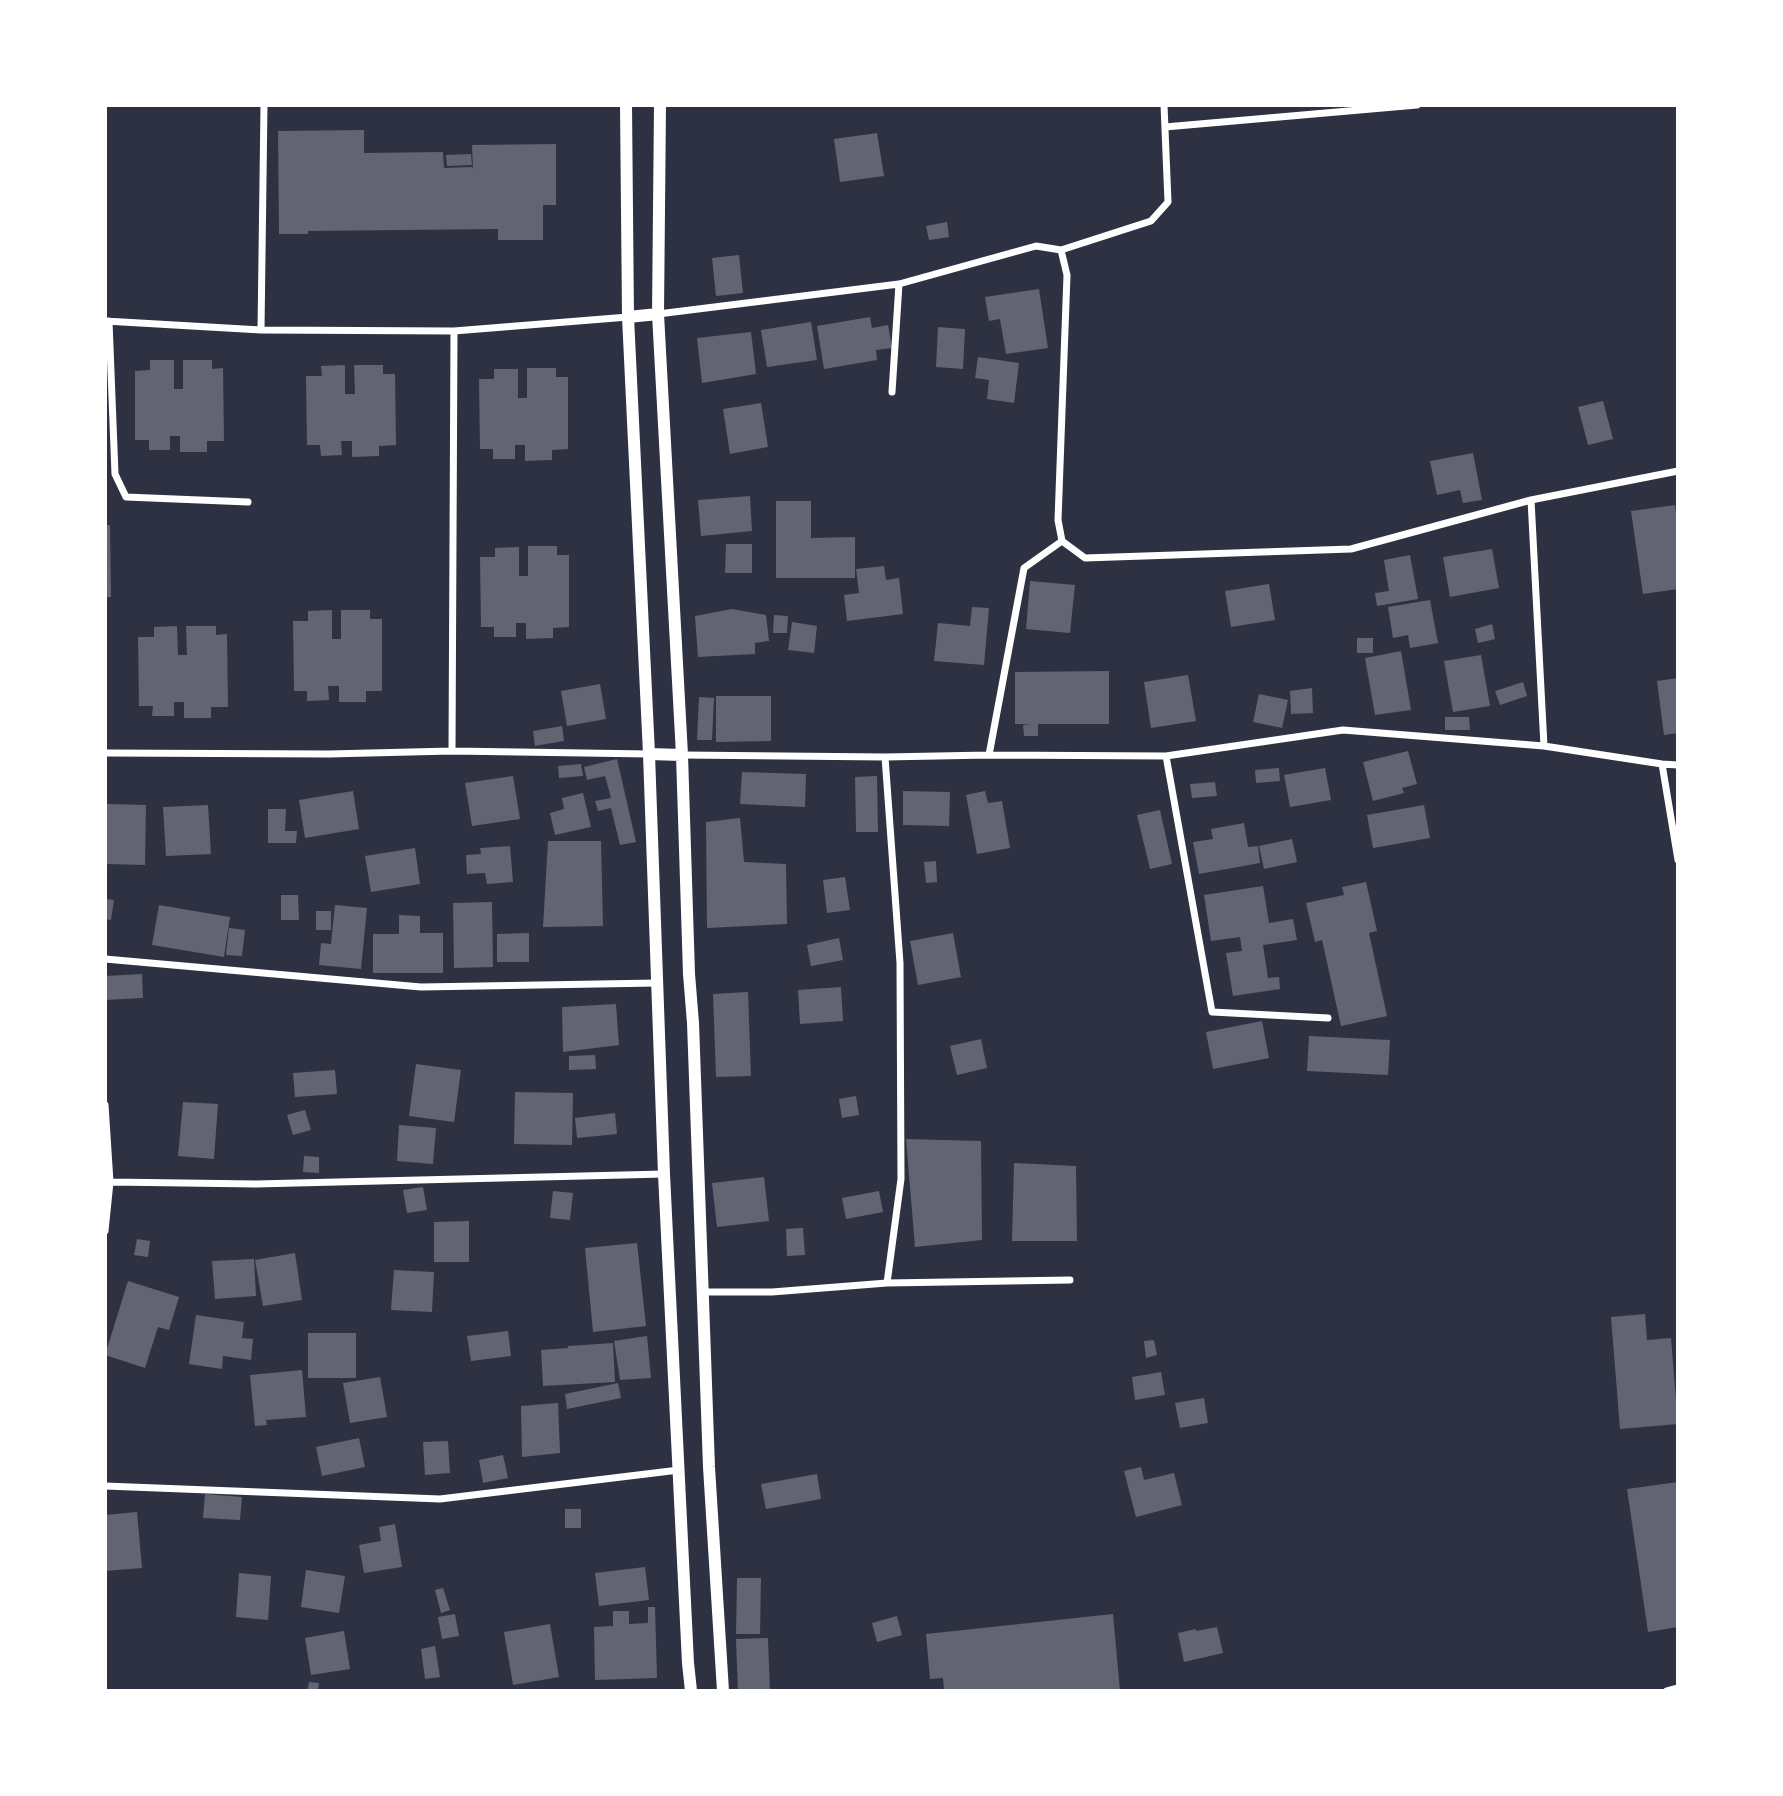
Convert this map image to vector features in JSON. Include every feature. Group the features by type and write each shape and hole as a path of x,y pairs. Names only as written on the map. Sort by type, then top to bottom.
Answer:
{"street":[{"path":"261,330 264,105"},
{"path":"626,105 628,317 649,754 664,1174 691,1691"},
{"path":"660,105 659,314 693,1023 709,1467 723,1691"},
{"path":"248,502 126,497 115,474 107,321 261,330 454,331 659,314 899,284 1036,246 1061,250 1151,221 1168,202 1164,105"},
{"path":"1165,127 1417,105"},
{"path":"1061,250 1067,275 1058,520 1062,541 1085,558 1351,549 1531,500 1678,471"},
{"path":"892,392 899,284"},
{"path":"452,751 454,331"},
{"path":"105,475 115,474"},
{"path":"1531,500 1545,746"},
{"path":"989,755 1024,568 1062,541"},
{"path":"105,753 329,754 452,751 885,757 1167,756 1343,730 1545,746 1678,765"},
{"path":"1167,756 1212,1012 1328,1018"},
{"path":"885,757 900,962 901,1166 887,1283"},
{"path":"1661,764 1678,860"},
{"path":"105,959 421,987 657,983"},
{"path":"105,1105 110,1182 105,1231"},
{"path":"110,1182 256,1184 664,1174"},
{"path":"702,1292 772,1292 916,1281 1070,1280"},
{"path":"105,1486 440,1499 679,1470"},
{"path":"1667,1691 1678,1688"}],"building":[{"path":"364,130 364,153 443,152 444,168 473,169 472,145 556,144 556,205 543,205 543,240 498,240 498,229 308,231 308,234 279,234 278,131"},
{"path":"877,133 884,176 840,182 834,139"},
{"path":"471,154 472,165 447,166 446,155"},
{"path":"947,222 949,237 929,240 926,226"},
{"path":"739,255 743,293 716,296 712,258"},
{"path":"1039,289 1048,348 1006,354 1000,319 989,321 985,297"},
{"path":"870,317 872,328 888,325 892,348 876,350 877,360 824,369 817,326"},
{"path":"811,322 817,360 767,367 761,330"},
{"path":"938,327 965,329 963,369 936,367"},
{"path":"751,332 756,374 702,383 697,338"},
{"path":"978,357 1019,363 1014,403 987,399 989,380 975,378"},
{"path":"150,360 174,360 174,389 183,389 183,360 212,360 212,369 223,368 224,441 207,441 207,452 180,452 180,436 170,436 170,450 149,450 149,440 135,440 135,371 150,370"},
{"path":"345,365 345,394 355,394 354,365 383,365 383,374 395,374 396,445 379,446 379,456 352,457 352,441 341,441 342,455 321,456 320,445 307,445 306,376 322,376 321,366"},
{"path":"527,368 556,368 556,377 568,377 568,449 552,450 552,460 525,461 525,445 515,445 515,459 493,459 493,449 480,449 479,379 494,379 494,369 518,369 518,398 527,398"},
{"path":"1603,401 1613,439 1588,445 1578,407"},
{"path":"761,403 768,447 730,454 723,409"},
{"path":"1473,453 1482,500 1463,503 1460,490 1437,495 1430,461"},
{"path":"750,496 752,531 701,536 698,500"},
{"path":"776,501 811,501 811,538 855,537 855,578 776,578"},
{"path":"1675,505 1678,529 1678,589 1643,594 1631,511"},
{"path":"105,525 110,525 111,597 105,597"},
{"path":"726,544 752,544 752,573 725,573"},
{"path":"528,546 557,546 557,555 569,555 569,627 553,628 553,638 526,639 526,623 516,623 516,637 494,637 494,627 481,627 480,557 495,557 495,548 519,547 519,576 528,576"},
{"path":"1492,549 1499,588 1450,597 1443,557"},
{"path":"1410,555 1418,599 1377,606 1375,593 1389,591 1384,560"},
{"path":"884,566 886,580 899,578 903,614 847,621 844,595 859,593 856,569"},
{"path":"1030,581 1075,585 1070,633 1026,629"},
{"path":"1269,584 1275,620 1231,627 1225,591"},
{"path":"1430,600 1438,643 1410,648 1408,635 1393,638 1388,607"},
{"path":"972,607 989,608 984,665 934,661 938,623 970,626"},
{"path":"732,609 766,615 769,641 755,643 755,654 698,657 695,616"},
{"path":"332,610 332,639 341,639 341,610 370,610 370,619 382,619 382,691 366,691 366,702 339,702 339,686 328,686 329,700 307,701 307,691 294,691 293,621 308,621 308,611"},
{"path":"774,615 788,616 787,633 773,633"},
{"path":"792,622 817,626 814,653 788,650"},
{"path":"1492,624 1495,639 1478,643 1475,629"},
{"path":"177,626 178,655 187,655 186,626 216,626 216,635 227,634 228,707 211,707 211,718 184,718 184,702 174,702 174,716 152,716 153,706 139,706 138,637 154,637 154,627"},
{"path":"1357,638 1373,638 1373,653 1357,653"},
{"path":"1401,651 1411,710 1375,715 1365,658"},
{"path":"1481,655 1490,706 1453,712 1444,661"},
{"path":"1109,671 1109,724 1038,724 1038,736 1024,736 1023,725 1032,724 1015,724 1015,672"},
{"path":"1188,675 1196,721 1151,728 1144,682"},
{"path":"1678,678 1678,733 1664,735 1657,681"},
{"path":"1523,682 1527,696 1500,705 1495,691"},
{"path":"600,684 606,719 567,726 561,691"},
{"path":"1312,688 1313,713 1291,714 1290,691"},
{"path":"1259,694 1288,700 1282,728 1253,722"},
{"path":"716,696 771,696 771,741 716,742"},
{"path":"699,697 714,698 712,740 697,740"},
{"path":"1445,717 1469,717 1470,730 1445,730"},
{"path":"562,726 564,741 535,746 533,731"},
{"path":"1408,751 1417,784 1402,788 1404,793 1373,801 1363,762"},
{"path":"617,759 636,842 620,845 611,808 598,811 595,801 611,798 605,776 587,780 584,767"},
{"path":"581,764 583,776 559,778 558,766"},
{"path":"1279,768 1280,781 1256,783 1255,770"},
{"path":"1325,768 1331,800 1290,807 1284,775"},
{"path":"742,772 806,774 805,807 740,804"},
{"path":"513,776 520,819 472,826 465,783"},
{"path":"877,776 878,832 856,832 855,777"},
{"path":"1215,782 1217,796 1192,798 1190,784"},
{"path":"353,791 359,829 305,838 299,800"},
{"path":"903,791 950,792 949,826 903,825"},
{"path":"985,791 988,803 1002,801 1010,848 977,854 966,795"},
{"path":"583,793 591,827 555,835 550,813 564,809 562,798"},
{"path":"105,804 146,805 145,865 105,864"},
{"path":"208,805 211,854 166,856 163,807"},
{"path":"1424,805 1430,838 1373,848 1367,815"},
{"path":"268,809 286,809 285,831 297,831 296,843 268,843"},
{"path":"1160,810 1172,864 1150,869 1137,815"},
{"path":"740,818 744,862 786,864 787,924 707,928 706,822"},
{"path":"1244,823 1248,847 1258,846 1260,863 1199,874 1193,842 1213,839 1211,829"},
{"path":"1292,839 1297,862 1264,869 1259,846"},
{"path":"548,841 601,841 603,926 543,927"},
{"path":"510,846 513,882 487,884 485,873 467,874 466,855 481,854 480,848"},
{"path":"415,848 420,884 371,892 365,856"},
{"path":"936,861 937,882 926,883 924,862"},
{"path":"845,877 850,910 827,913 823,880"},
{"path":"1366,882 1377,931 1369,933 1387,1016 1341,1026 1322,940 1315,942 1306,903 1344,895 1342,887"},
{"path":"1263,886 1269,923 1293,919 1297,940 1263,945 1268,978 1279,977 1280,989 1233,996 1226,953 1242,951 1240,937 1211,941 1204,895"},
{"path":"281,895 298,895 299,920 281,920"},
{"path":"105,899 114,900 111,920 105,919"},
{"path":"492,902 493,967 454,968 453,903"},
{"path":"159,905 230,917 224,957 152,945"},
{"path":"335,905 367,908 361,969 319,965 321,943 331,944"},
{"path":"316,911 331,911 331,930 316,930"},
{"path":"399,915 420,916 420,933 443,933 443,973 373,973 373,934 399,934"},
{"path":"229,928 245,930 242,956 226,955"},
{"path":"529,933 529,962 497,962 497,934"},
{"path":"953,933 961,977 918,985 910,941"},
{"path":"839,938 843,960 811,966 807,945"},
{"path":"142,974 143,998 105,1000 105,976"},
{"path":"841,987 843,1021 800,1024 798,990"},
{"path":"748,992 751,1076 716,1077 713,994"},
{"path":"616,1004 619,1045 563,1052 562,1007"},
{"path":"1262,1021 1269,1058 1213,1069 1206,1032"},
{"path":"1309,1036 1390,1040 1388,1075 1307,1071"},
{"path":"981,1039 987,1068 957,1075 950,1046"},
{"path":"595,1055 596,1069 569,1070 569,1056"},
{"path":"416,1064 461,1070 454,1122 409,1116"},
{"path":"335,1070 337,1094 295,1097 293,1073"},
{"path":"515,1092 573,1093 572,1145 514,1144"},
{"path":"856,1096 859,1115 842,1118 839,1099"},
{"path":"183,1102 218,1104 214,1159 178,1156"},
{"path":"305,1110 311,1130 293,1135 287,1115"},
{"path":"615,1113 617,1134 577,1138 575,1118"},
{"path":"399,1125 436,1128 433,1164 397,1161"},
{"path":"906,1139 981,1141 982,1240 915,1247"},
{"path":"304,1156 319,1157 319,1173 303,1172"},
{"path":"1014,1163 1076,1166 1077,1241 1012,1241"},
{"path":"764,1177 769,1221 717,1227 712,1183"},
{"path":"423,1187 427,1210 407,1213 403,1190"},
{"path":"553,1191 573,1193 570,1220 550,1218"},
{"path":"879,1191 883,1212 846,1219 842,1198"},
{"path":"469,1221 469,1262 434,1262 434,1222"},
{"path":"803,1228 805,1255 787,1256 786,1229"},
{"path":"137,1239 150,1241 148,1257 134,1255"},
{"path":"637,1243 646,1326 593,1332 585,1248"},
{"path":"295,1253 302,1300 263,1306 255,1260"},
{"path":"254,1259 256,1296 215,1299 212,1261"},
{"path":"394,1270 434,1272 432,1312 391,1310"},
{"path":"128,1281 179,1297 169,1330 158,1327 145,1368 105,1355"},
{"path":"1645,1314 1647,1340 1671,1338 1678,1424 1620,1429 1611,1317"},
{"path":"196,1315 244,1322 242,1338 253,1339 251,1360 223,1356 222,1369 189,1364"},
{"path":"508,1331 511,1356 471,1361 467,1336"},
{"path":"308,1333 356,1333 356,1378 308,1378"},
{"path":"647,1336 651,1378 620,1380 614,1341"},
{"path":"1154,1340 1157,1355 1146,1358 1144,1341"},
{"path":"613,1343 615,1382 543,1386 541,1350"},
{"path":"302,1370 306,1417 266,1420 267,1425 255,1426 250,1375"},
{"path":"1161,1372 1165,1395 1135,1400 1132,1377"},
{"path":"380,1377 387,1417 350,1423 343,1383"},
{"path":"618,1383 621,1398 567,1409 565,1394"},
{"path":"1204,1398 1208,1423 1180,1428 1175,1403"},
{"path":"558,1403 560,1453 522,1457 521,1406"},
{"path":"359,1438 365,1467 322,1476 316,1447"},
{"path":"448,1441 450,1473 425,1475 423,1442"},
{"path":"503,1455 508,1478 483,1483 479,1460"},
{"path":"1141,1467 1144,1480 1174,1473 1182,1505 1136,1517 1124,1471"},
{"path":"817,1474 821,1499 766,1509 761,1484"},
{"path":"1678,1482 1678,1627 1648,1632 1627,1489"},
{"path":"205,1494 242,1497 240,1520 203,1518"},
{"path":"565,1509 581,1509 581,1528 565,1528"},
{"path":"137,1512 142,1568 105,1571 105,1515"},
{"path":"395,1524 402,1567 364,1573 359,1545 381,1541 379,1527"},
{"path":"645,1567 649,1600 599,1606 595,1573"},
{"path":"306,1570 345,1576 339,1613 301,1607"},
{"path":"239,1573 271,1576 268,1620 236,1617"},
{"path":"737,1578 761,1578 760,1634 736,1634"},
{"path":"443,1588 450,1610 441,1613 435,1590"},
{"path":"648,1607 655,1607 657,1678 595,1680 594,1627 613,1626 613,1611 629,1611 629,1624 648,1623"},
{"path":"455,1614 459,1636 442,1639 438,1617"},
{"path":"1113,1614 1120,1691 944,1691 943,1678 930,1679 926,1634"},
{"path":"897,1616 902,1635 877,1642 872,1623"},
{"path":"550,1624 559,1677 513,1685 504,1632"},
{"path":"1217,1627 1223,1653 1184,1662 1178,1633"},
{"path":"344,1631 350,1669 311,1675 305,1638"},
{"path":"768,1638 770,1691 738,1691 736,1639"},
{"path":"435,1646 440,1677 425,1679 421,1649"},
{"path":"309,1682 319,1683 318,1691 307,1691"}]}
